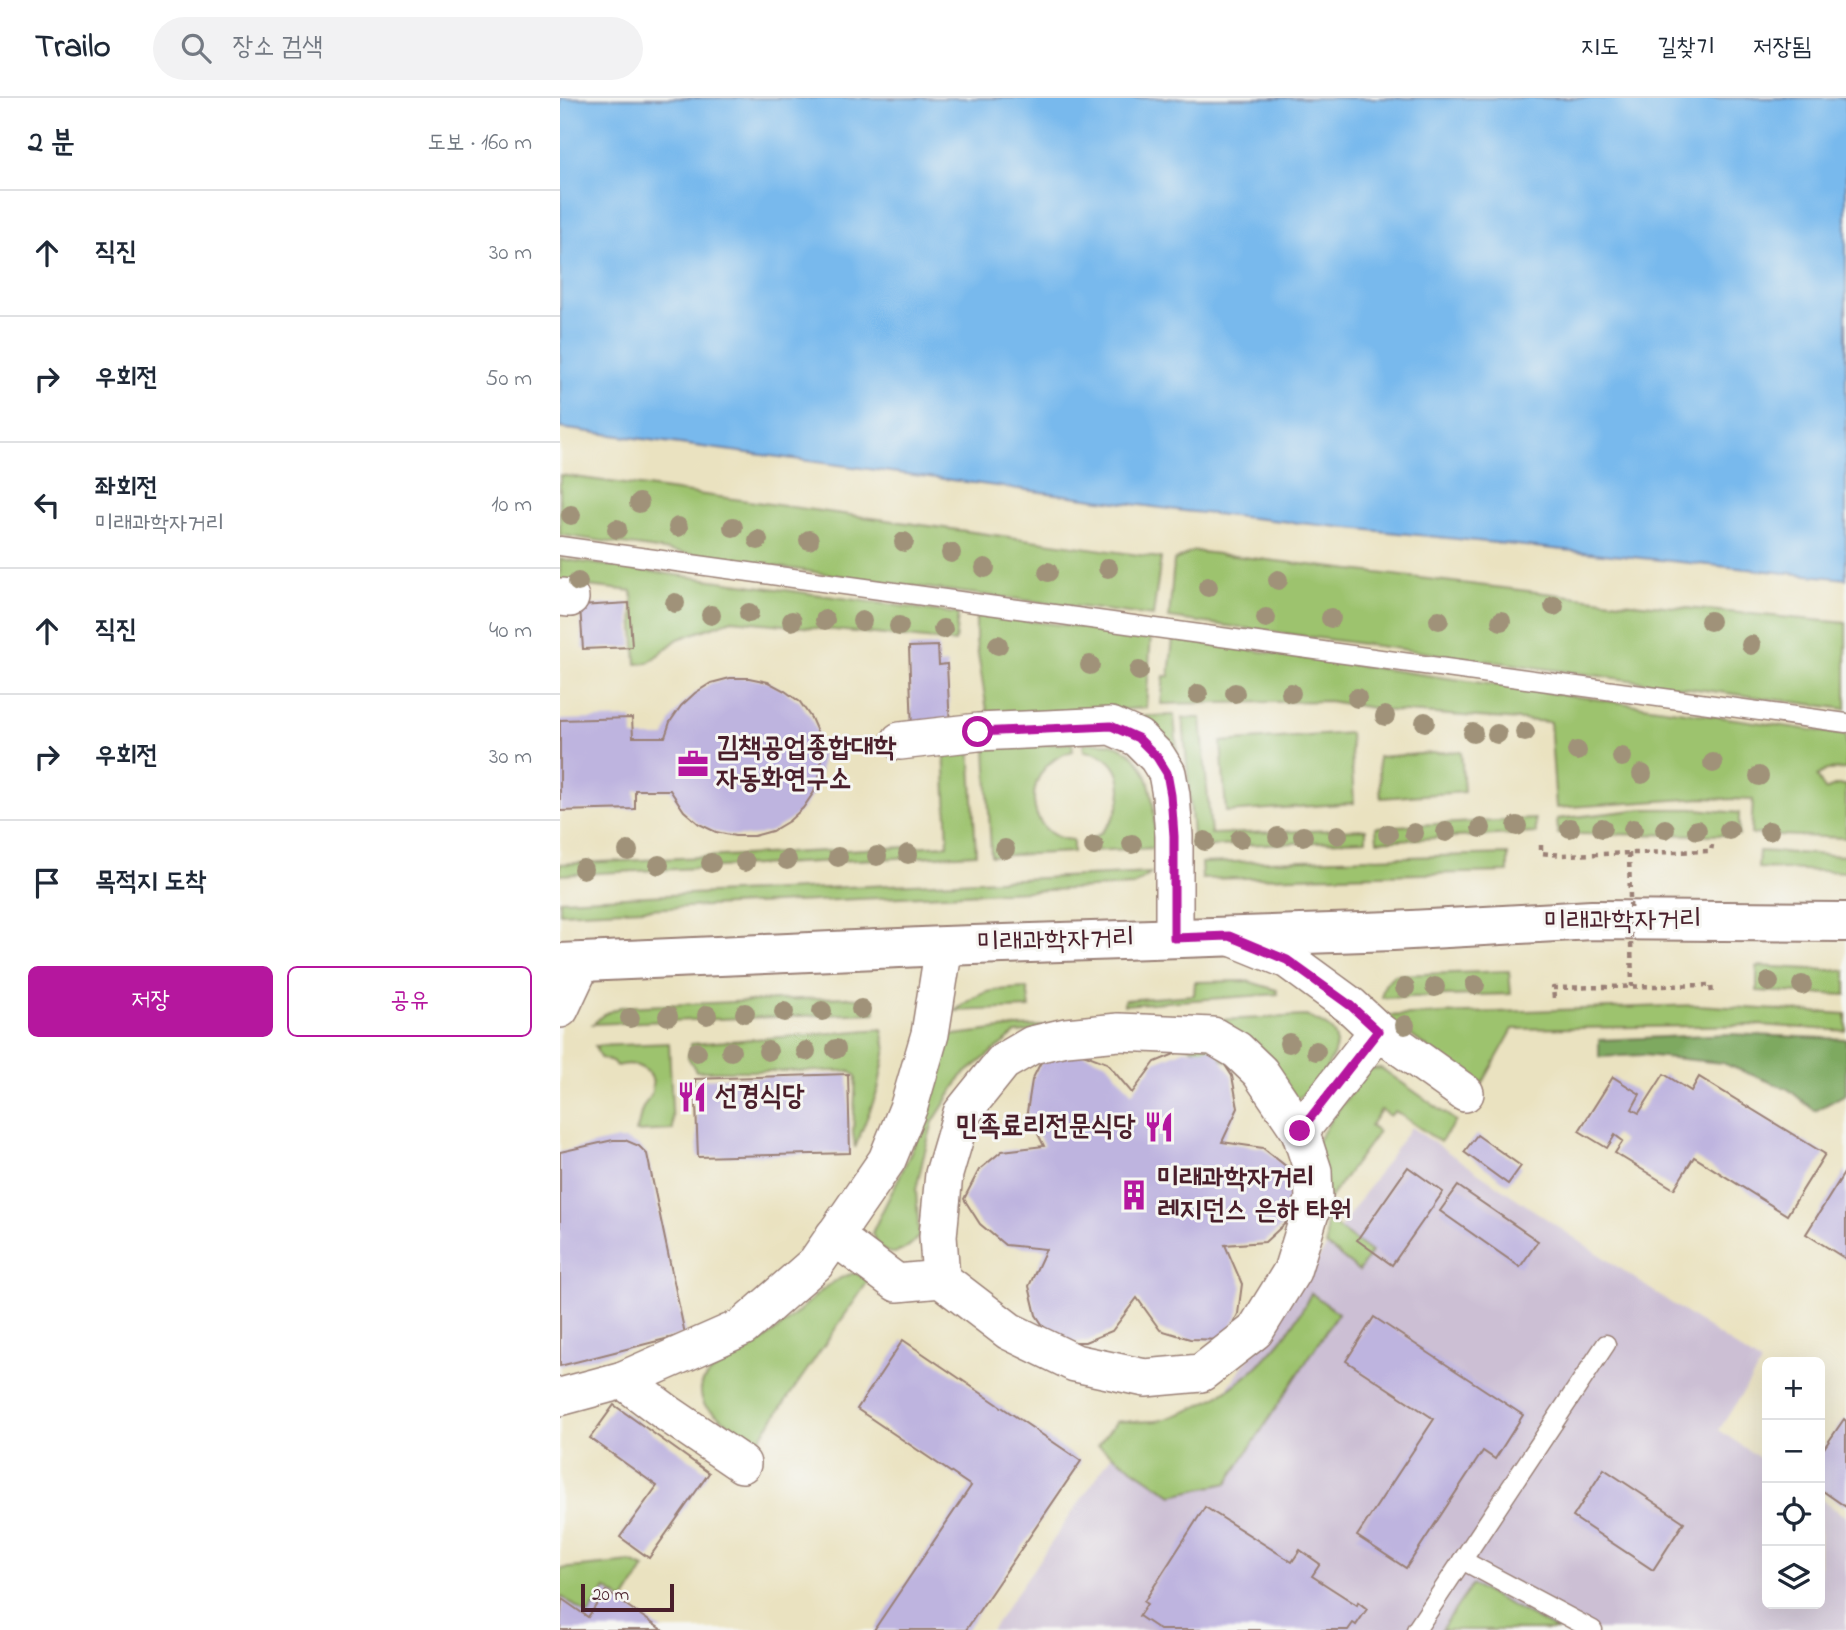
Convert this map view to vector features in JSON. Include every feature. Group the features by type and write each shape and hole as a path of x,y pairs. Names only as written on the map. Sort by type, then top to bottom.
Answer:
{"main road":[{"name":"미래과학자거리","path":"571,962 1394,931 1592,920 1846,922"}],"street":[{"path":"900,741 978,732 1111,726 1138,738 1157,757 1167,773 1174,836 1174,938"},
{"path":"1229,936 1287,960 1351,1006 1378,1031 1465,1093"},
{"path":"560,1397 623,1380 743,1327 816,1263 887,1160 909,1106 930,1034 944,946"},
{"path":"560,1009 571,962"},
{"path":"1300,1131 1378,1031"},
{"path":"834,1236 897,1283 942,1279 1009,1331 1075,1363 1145,1378 1201,1373 1255,1331 1292,1271 1314,1200 1313,1171 1300,1131 1260,1072 1237,1050 1213,1036 1119,1032 1066,1037 1032,1045 1003,1062 962,1113 944,1174 938,1236 942,1279"},
{"path":"623,1380 743,1464"}],"lane":[{"path":"560,546 1846,723"},
{"path":"1416,1630 1606,1344"},
{"path":"1462,1560 1593,1630"}],"path":[{"path":"1541,845 1541,853 1629,853 1711,850 1712,845"},
{"path":"1629,853 1632,987"},
{"path":"1554,998 1553,988 1711,985 1712,994"}],"shaded area":[{"path":"1411,1127 1761,1364 1719,1430 1762,1460 1762,1609 1825,1609 1825,1502 1846,1517 1846,1630 991,1630 1128,1432 1181,1454"}],"green space":[{"path":"560,475 1161,558 1153,616 903,585 560,535"},
{"path":"1193,551 1621,602 1846,623 1846,709 1169,618 1174,561"},
{"path":"560,559 958,614 955,642 732,620 678,639 648,663 636,664 632,591 560,583"},
{"path":"976,615 1151,635 1146,708 988,717 976,641"},
{"path":"1173,639 1846,735 1846,769 1827,770 1817,776 1825,790 1846,785 1846,838 1751,834 1753,800 1703,798 1556,808 1550,722 1392,711 1328,701 1161,704 1164,676 1169,676"},
{"path":"1174,715 1178,760 1132,717"},
{"path":"1183,718 1201,718 1211,834 1366,829 1366,840 1194,847"},
{"path":"1350,733 1354,803 1226,812 1221,742"},
{"path":"1072,743 1073,751 1055,759 1043,771 1036,785 1034,800 1037,815 1045,828 1057,836 1073,840 1073,852 991,856 986,747"},
{"path":"1083,743 1111,744 1126,750 1137,760 1150,787 1155,848 1088,851 1088,841 1112,820 1121,791 1119,776 1113,764 1101,755 1084,751"},
{"path":"970,744 976,854 560,875 560,864 948,845 944,746"},
{"path":"1461,751 1464,792 1381,798 1378,757"},
{"path":"1644,809 1696,809 1739,813 1739,835 1558,834 1557,819"},
{"path":"1535,819 1536,833 1377,841 1376,827"},
{"path":"1759,851 1846,856 1846,872 1758,868"},
{"path":"1508,854 1508,872 1202,879 1201,863"},
{"path":"1152,873 1133,886 560,913 560,900"},
{"path":"1757,966 1846,971 1846,995 1757,991"},
{"path":"1509,971 1511,994 1382,998 1385,985 1394,975"},
{"path":"1247,981 1277,990 1278,994 1124,1005 1124,1000 1194,995 1195,982"},
{"path":"1027,988 1030,1008 955,1011 981,994"},
{"path":"846,997 867,999 874,1006 875,1013 593,1024 604,1014 620,1007"},
{"path":"1697,1005 1846,1014 1846,1031 1759,1025 1513,1029 1481,1086 1384,1016"},
{"path":"1306,1016 1329,1028 1336,1042 1335,1051 1325,1070 1311,1088 1297,1099 1282,1082 1129,1024"},
{"path":"1098,1024 1016,1033 962,1076 933,1122 923,1159 916,1190 919,1236 900,1251 893,1253 882,1249 872,1233 918,1134 947,1036 1017,1027"},
{"path":"882,1029 886,1049 878,1090 855,1148 853,1132 856,1076 849,1071 696,1071 688,1057 691,1044"},
{"path":"1730,1034 1846,1039 1846,1094 1815,1111 1788,1089 1722,1063 1643,1055 1599,1057 1599,1040"},
{"path":"669,1043 673,1130 636,1132 643,1107 651,1093 651,1077 642,1068 617,1066 612,1061 600,1058 595,1046"},
{"path":"1381,1068 1456,1121 1440,1142 1395,1111 1390,1116 1381,1110 1370,1126 1378,1132 1326,1203 1315,1145 1369,1069"},
{"path":"1326,1219 1371,1252 1359,1271 1326,1245"},
{"path":"855,1273 869,1280 756,1444 705,1406 701,1390 707,1376 767,1337 836,1280"},
{"path":"1311,1293 1338,1313 1227,1483 1172,1495 1098,1445 1117,1421 1156,1421 1169,1418 1203,1404 1241,1380 1273,1350"},
{"path":"631,1562 645,1568 624,1601 606,1589 588,1615 560,1598 560,1569"},
{"path":"1472,1585 1558,1630 1441,1630"}],"water":[{"path":"560,98 1846,98 1846,579 1184,511 560,428"}],"building":[{"path":"629,603 632,647 583,649 580,606"},
{"path":"938,646 939,665 947,664 950,728 912,730 909,647"},
{"name":"김책공업종합대학 자동화연구소","path":"730,678 768,682 785,691 800,702 819,736 822,755 814,792 803,808 789,821 772,831 754,836 716,832 699,824 684,811 670,790 635,790 635,809 560,811 560,720 632,718 633,737 665,737 670,722 681,706 695,693 711,683"},
{"name":"미래과학자거리 레지던스 은하 타워","path":"1214,1048 1232,1076 1238,1108 1222,1142 1263,1148 1287,1167 1304,1191 1289,1220 1265,1242 1225,1245 1242,1284 1238,1314 1225,1340 1190,1339 1160,1330 1137,1298 1112,1331 1085,1342 1054,1342 1036,1315 1029,1286 1046,1249 1005,1245 980,1224 964,1199 979,1170 1002,1151 1044,1146 1027,1112 1032,1080 1045,1054 1078,1052 1107,1063 1132,1093 1155,1062 1184,1050"},
{"path":"848,1074 850,1153 698,1157 695,1079"},
{"path":"1664,1074 1691,1091 1699,1077 1825,1154 1787,1215 1694,1157 1674,1189 1615,1153 1623,1141 1615,1135 1607,1148 1579,1131 1613,1077 1640,1094 1632,1109 1639,1113"},
{"path":"1477,1135 1521,1166 1508,1184 1464,1152"},
{"path":"613,1140 625,1140 639,1146 647,1154 685,1334 560,1366 560,1152"},
{"path":"1408,1167 1443,1192 1392,1265 1357,1240"},
{"path":"1846,1170 1846,1259 1806,1234"},
{"path":"1458,1186 1538,1241 1520,1267 1440,1211"},
{"path":"1374,1317 1523,1415 1495,1459 1483,1451 1406,1568 1357,1536 1434,1419 1346,1361"},
{"path":"903,1340 1081,1461 966,1630 874,1630 971,1486 857,1409"},
{"path":"614,1405 709,1473 649,1558 620,1537 657,1486 590,1438"},
{"path":"1844,1419 1846,1507 1825,1492 1825,1447"},
{"path":"1604,1469 1684,1522 1653,1570 1573,1517"},
{"path":"1205,1507 1292,1562 1300,1550 1320,1564 1312,1576 1367,1609 1356,1625 1353,1623 1348,1630 1160,1630 1139,1616 1147,1604 1144,1602"},
{"path":"606,1591 662,1630 560,1630 562,1599 588,1617"}],"place":[{"name":"김책공업종합대학 자동화연구소","path":"693,764"},
{"name":"선경식당","path":"692,1097"},
{"name":"민족료리전문식당","path":"1159,1127"},
{"name":"미래과학자거리 레지던스 은하 타워","path":"1134,1195"}],"route":[{"path":"978,732 1111,726 1138,738 1157,757 1167,773 1171,795 1174,836 1174,938 1229,936 1287,960 1351,1006 1378,1031 1300,1131"}]}
